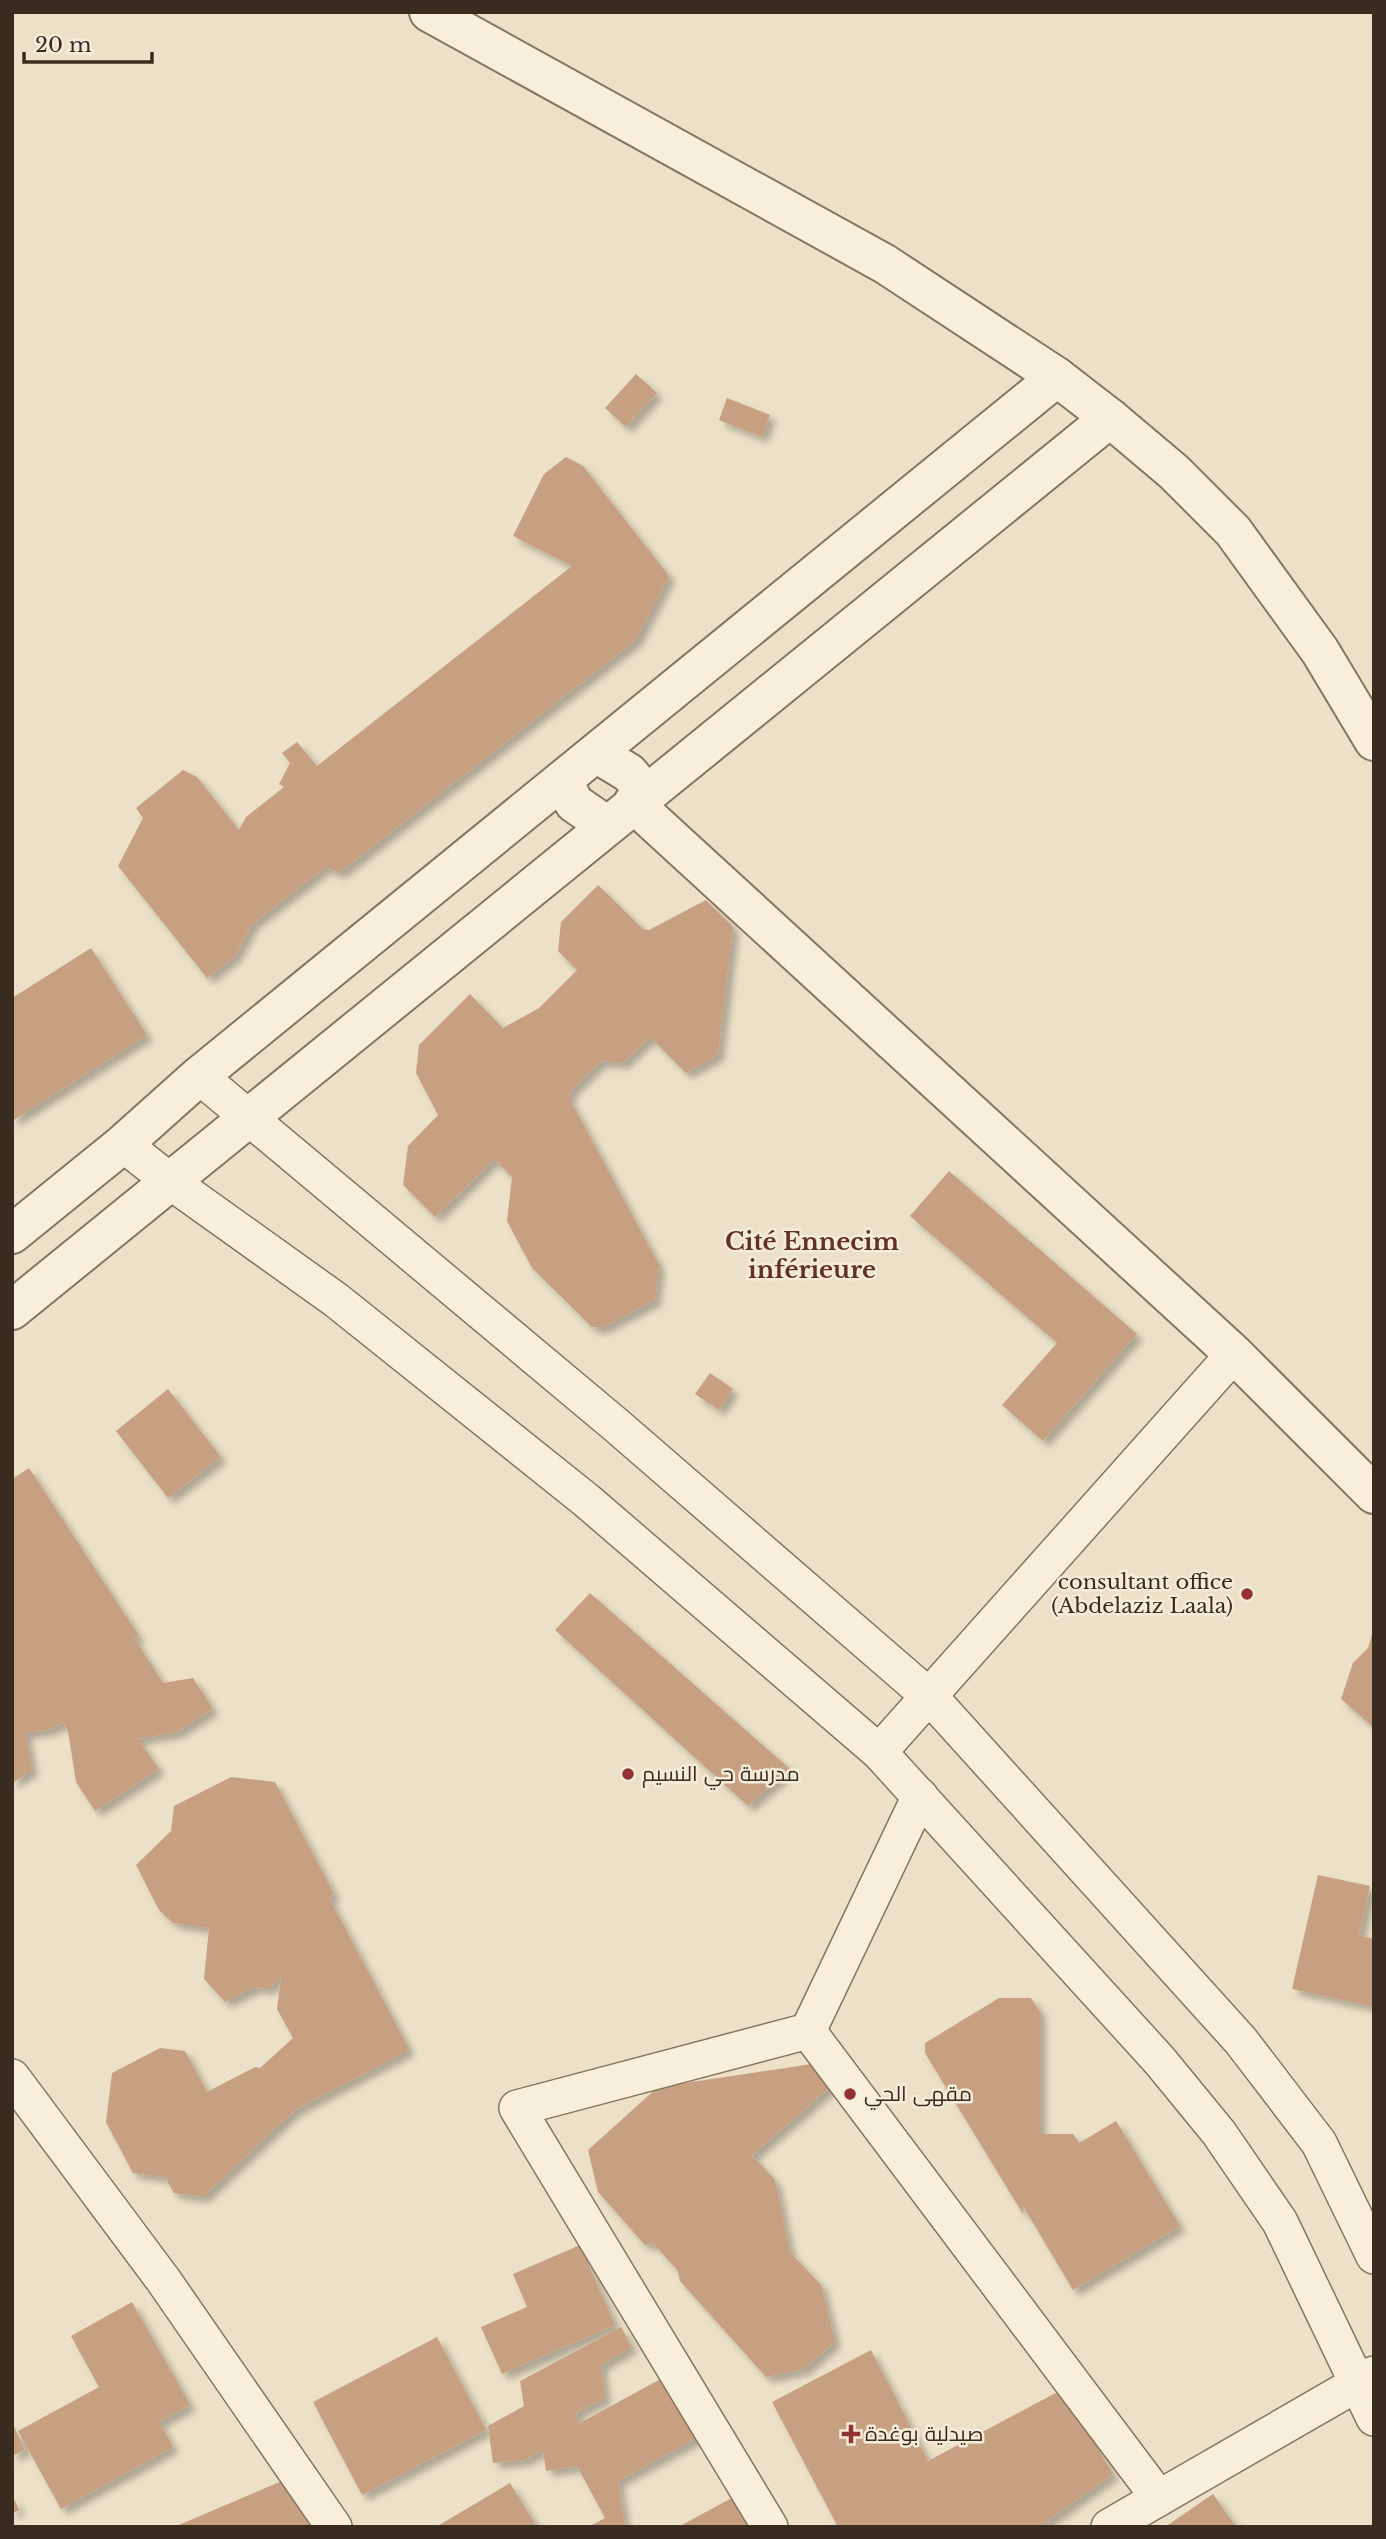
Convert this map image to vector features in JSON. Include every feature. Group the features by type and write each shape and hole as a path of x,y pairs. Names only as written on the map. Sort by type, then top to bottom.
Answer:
{"street":[{"path":"429,12 885,264 1057,377 1174,472 1233,531 1320,651 1374,741"},
{"path":"12,1234 123,1144 199,1076 1057,377"},
{"path":"12,1310 1110,418"},
{"path":"596,753 629,773 628,807"},
{"path":"563,780 574,803 628,807 1234,1354 1374,1494"},
{"path":"199,1076 616,1425 931,1698 1241,2041 1319,2143 1374,2256"},
{"path":"123,1144 171,1182 336,1300 576,1492 879,1752 1160,2061 1219,2133 1280,2222 1366,2378 1374,2418"},
{"path":"879,1752 931,1698 1234,1354"},
{"path":"770,2527 517,2108 808,2031 920,1796"},
{"path":"808,2031 1159,2498"},
{"path":"12,2077 164,2280 334,2527"},
{"path":"1108,2527 1366,2378"}],"building":[{"path":"636,374 657,393 626,427 605,408"},
{"path":"727,398 770,415 762,437 719,420"},
{"path":"566,457 583,466 669,576 636,640 339,873 326,867 252,924 235,956 207,978 118,866 143,818 136,808 183,770 197,777 239,830 246,817 284,787 279,784 290,763 282,753 297,742 317,766 572,566 513,536 544,474"},
{"path":"598,885 643,929 649,930 706,900 733,927 718,1055 686,1073 650,1037 623,1063 601,1061 570,1092 569,1098 659,1265 655,1300 602,1328 592,1327 532,1268 507,1221 512,1177 494,1159 435,1217 403,1185 408,1146 438,1115 416,1073 419,1045 470,994 503,1028 539,1008 577,970 558,951 561,922"},
{"path":"91,948 147,1035 12,1121 12,998"},
{"path":"949,1171 1137,1334 1043,1441 1002,1405 1057,1343 910,1216"},
{"path":"710,1373 733,1389 719,1410 695,1394"},
{"path":"168,1389 221,1457 168,1498 116,1431"},
{"path":"29,1468 139,1636 134,1638 163,1683 193,1678 213,1709 177,1732 138,1739 159,1769 95,1811 76,1782 68,1731 62,1722 52,1729 25,1733 32,1770 12,1783 12,1479"},
{"path":"590,1593 790,1769 748,1806 555,1630"},
{"path":"1373,1631 1374,1728 1341,1699 1353,1663 1368,1648"},
{"path":"231,1777 275,1782 334,1894 329,1898 408,2047 407,2051 295,2110 203,2197 174,2193 165,2177 133,2173 106,2122 112,2073 160,2048 185,2051 207,2092 255,2067 260,2068 293,2038 277,2009 281,1977 268,1989 255,1987 225,2002 204,1979 209,1928 173,1923 159,1910 136,1865 171,1831 174,1806"},
{"path":"1318,1875 1370,1886 1359,1935 1374,1939 1374,2007 1292,1989"},
{"path":"999,1998 1031,1998 1040,2012 1040,2134 1073,2134 1079,2143 1116,2121 1180,2226 1073,2290 1023,2206 1023,2214 925,2053 925,2043"},
{"path":"812,2064 834,2084 752,2155 775,2180 790,2252 821,2285 835,2342 804,2369 766,2377 680,2281 678,2271 653,2243 645,2245 598,2192 588,2150 658,2087"},
{"path":"580,2245 615,2325 502,2374 481,2327 527,2307 513,2274"},
{"path":"132,2302 190,2405 159,2422 173,2447 61,2509 18,2431 99,2387 71,2336"},
{"path":"621,2327 632,2347 601,2365 605,2398 576,2413 578,2424 666,2376 700,2436 618,2481 625,2527 588,2527 605,2518 577,2466 546,2471 543,2450 524,2460 493,2463 488,2426 524,2406 520,2381"},
{"path":"437,2337 486,2430 362,2495 313,2402"},
{"name":"صيدلية بوغدة","path":"871,2350 928,2461 1063,2389 1113,2474 1039,2527 838,2527 772,2402"},
{"path":"12,2422 25,2450 12,2456"},
{"path":"289,2478 310,2527 174,2527"},
{"path":"510,2483 537,2527 436,2527"},
{"path":"741,2493 759,2527 678,2527"},
{"path":"12,2494 19,2510 12,2513"},
{"path":"1213,2494 1236,2527 1165,2527"}],"place":[{"name":"consultant office (Abdelaziz Laala)","path":"1247,1594"},
{"name":"مدرسة حي النسيم","path":"628,1774"},
{"name":"مقهى الحي","path":"850,2094"},
{"name":"صيدلية بوغدة","path":"851,2434"}],"district":[{"name":"Cité Ennecim inférieure","path":"812,1256"}]}
